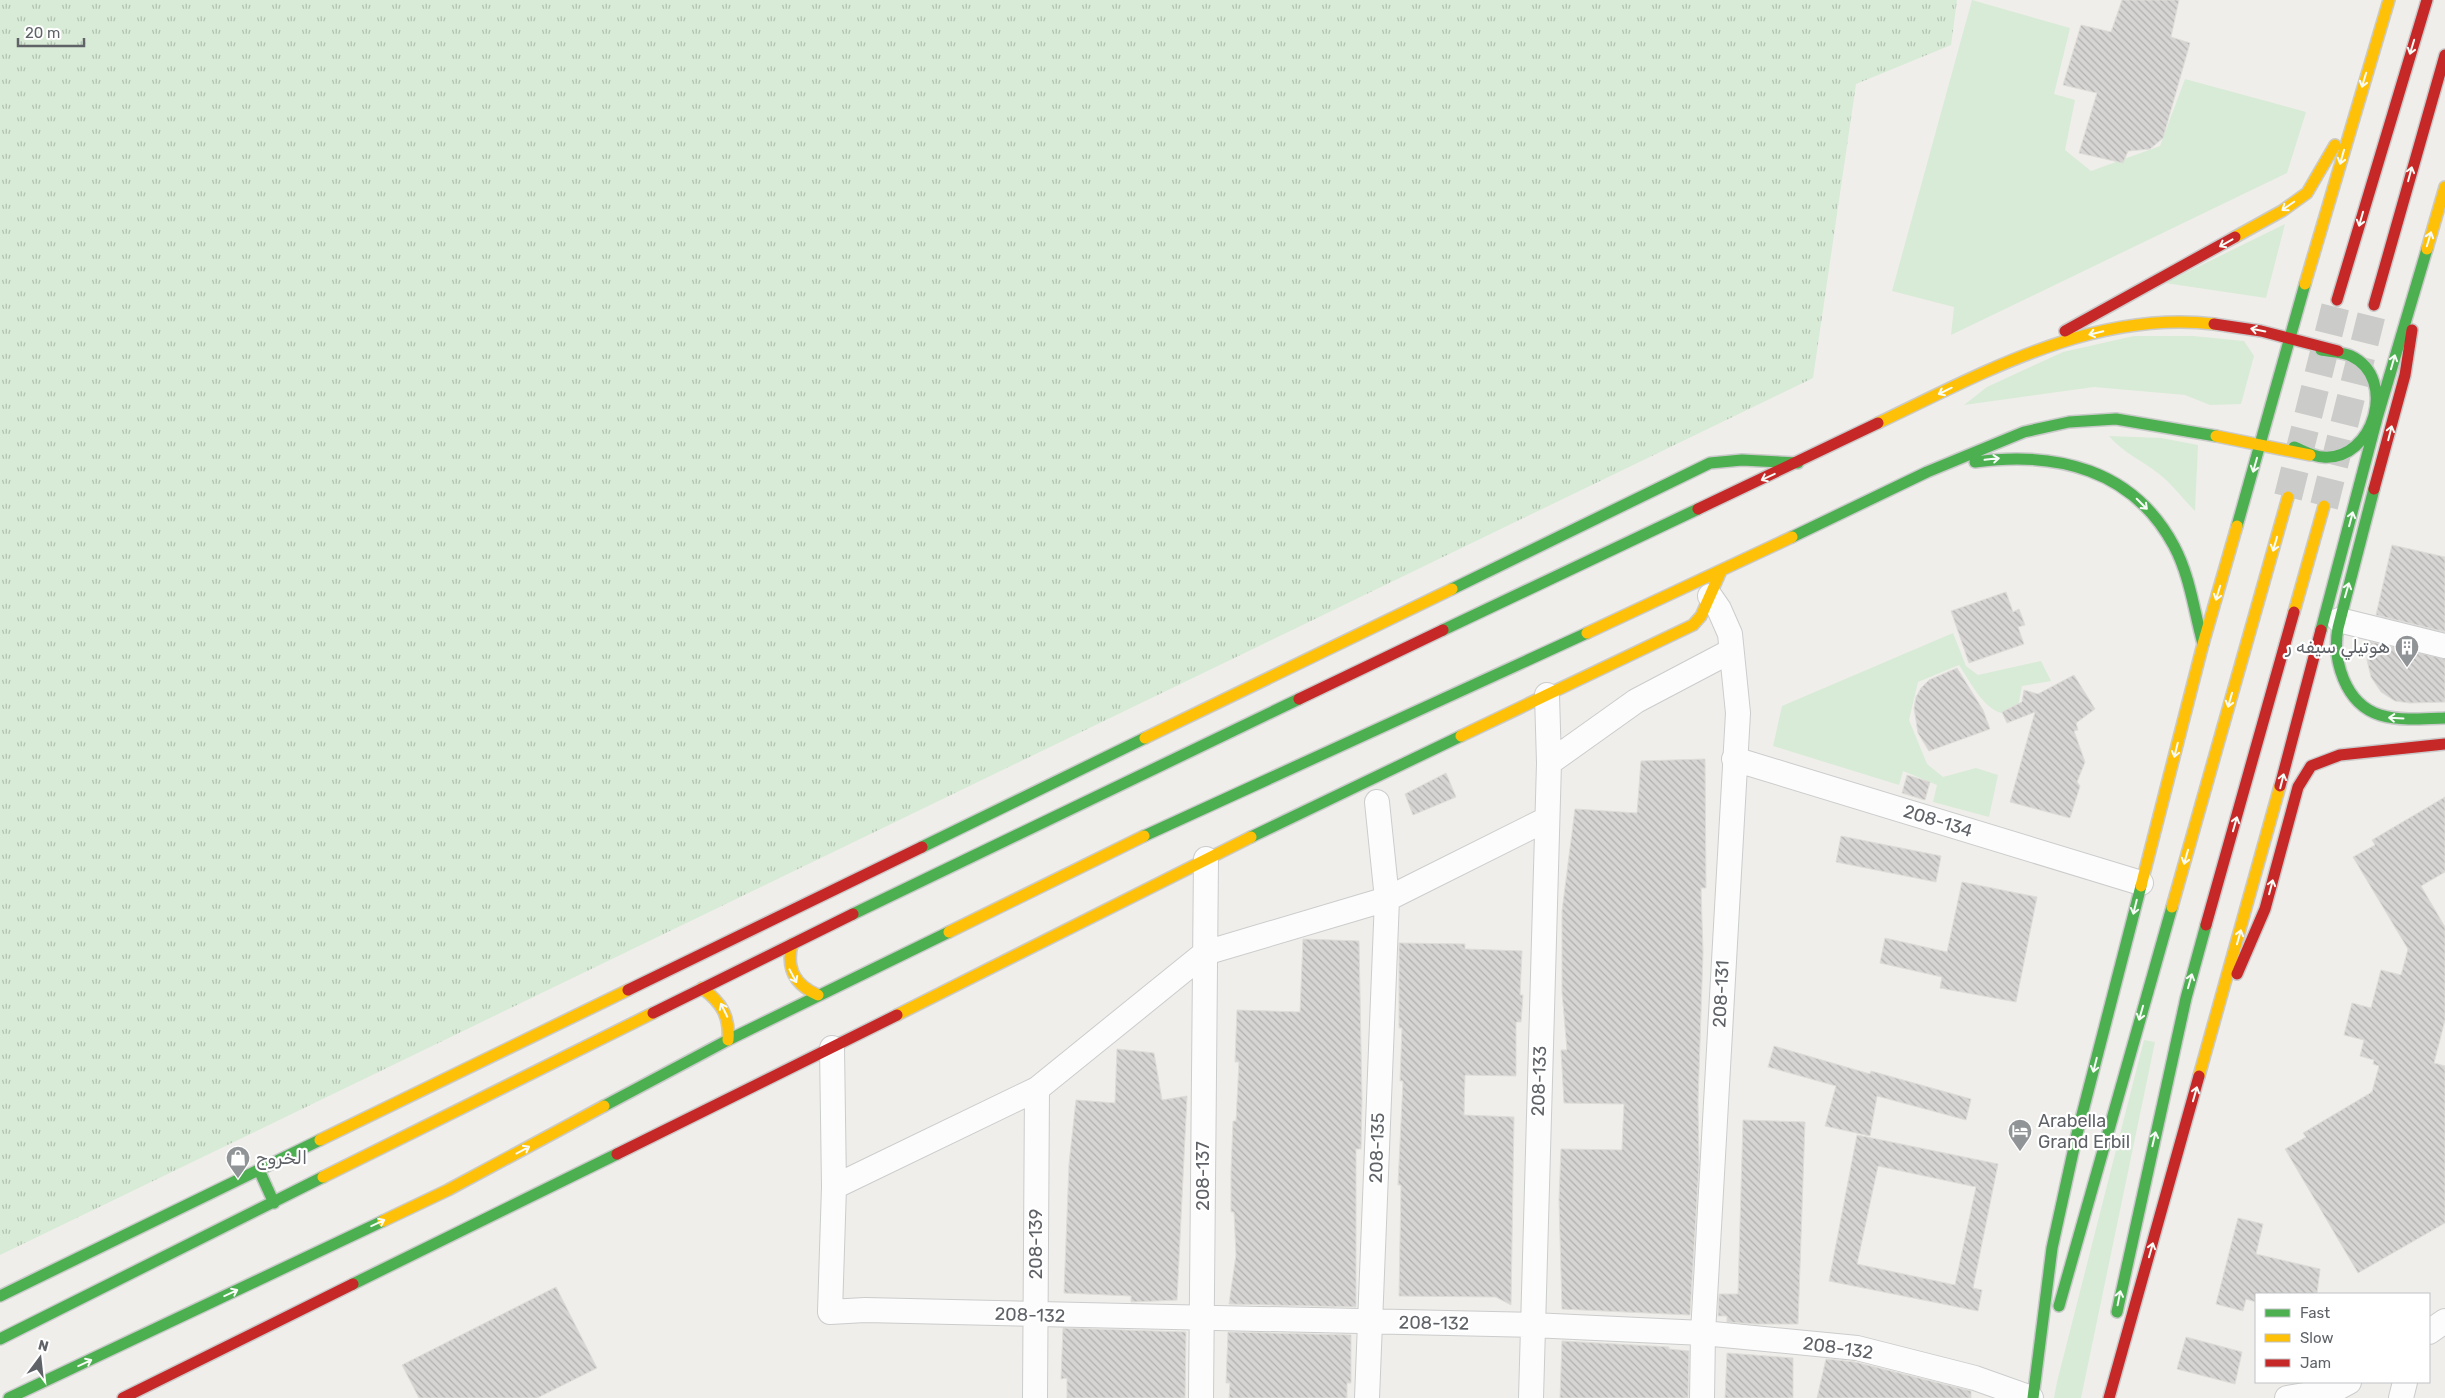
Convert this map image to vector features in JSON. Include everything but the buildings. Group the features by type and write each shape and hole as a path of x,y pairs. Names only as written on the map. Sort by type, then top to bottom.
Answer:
{"main road":[{"path":"2032,1398 2054,1238 2077,1134 2141,883 2203,644 2355,110 2389,0"},
{"path":"2338,300 2427,0"},
{"path":"2374,305 2445,56"},
{"path":"0,1339 702,988 1167,761 2018,357 2269,219 2307,193 2355,110"},
{"path":"2107,1398 2218,1012 2275,807 2377,418 2445,186"},
{"path":"2415,285 2412,336 2405,375 2339,620 2336,654 2342,677 2354,697 2364,708 2385,717 2445,718"},
{"path":"9,1398 448,1190 728,1040 1187,815 1721,571 1927,472 2024,432 2046,426 2092,419 2141,422 2310,455 2335,456 2352,450 2365,439 2377,418 2378,395 2372,378 2355,359 2291,337 2241,327 2159,323 2128,326 2087,335 2018,357"},
{"path":"2280,375 2285,367 2302,355 2321,350 2338,352"},
{"path":"2272,404 2272,415 2280,433 2294,448 2310,455"},
{"path":"1927,472 1990,459 2023,458 2079,466 2101,474 2124,487 2143,503 2173,544 2184,572 2203,644"},
{"path":"0,1296 1710,463 1742,460 1798,463"},
{"path":"2032,1398 2288,497"},
{"path":"2116,1320 2118,1300 2186,998 2324,506"},
{"path":"123,1398 832,1048 1206,860 1693,625 1701,616 1721,571"},
{"path":"2218,1012 2265,909 2298,787 2311,766 2325,759 2340,755 2445,744"},
{"path":"792,944 788,963 790,972 801,987 818,995"},
{"path":"702,988 719,1001 724,1010 728,1020 728,1040"},
{"path":"259,1170 274,1203"},
{"path":"2107,1398 2113,1339"}],"street":[{"name":"208-131","path":"1702,1398 1703,1333 1738,713 1730,634 1719,609 1710,596"},
{"path":"2339,620 2445,646"},
{"path":"1549,764 1636,701 1731,651"},
{"name":"208-133","path":"1531,1398 1549,764 1547,695"},
{"name":"208-134","path":"1734,759 2141,883"},
{"name":"208-135","path":"1367,1398 1387,899 1377,802"},
{"path":"832,1048 834,1187 1037,1089 1205,954 1387,899 1547,819"},
{"name":"208-137","path":"1201,1398 1206,860"},
{"name":"208-139","path":"1035,1398 1037,1089"},
{"name":"208-132","path":"834,1187 830,1312 865,1310 1036,1316 1532,1325 1703,1333 1857,1348 1975,1378 2032,1398"},
{"path":"2430,1331 2445,1321"},
{"path":"2287,1398 2334,1390 2347,1383"},
{"path":"2401,1398 2404,1383"}],"green space":[{"path":"0,0 1957,0 1951,45 1856,84 1813,378 0,1255"},
{"path":"1972,0 2070,28 2054,94 2075,100 2065,150 2091,171 2160,146 2185,79 2306,112 2287,173 1951,335 1954,307 1892,291"},
{"path":"2285,224 2266,298 2165,283"},
{"path":"2134,336 2193,336 2244,341 2254,356 2241,404 2210,405 2185,395 2094,387 1964,405 1987,387 2063,352"},
{"path":"2109,436 2161,438 2198,445 2195,511 2164,478 2120,447"},
{"path":"1953,633 1966,666 1978,675 2041,661 2051,681 2022,686 2017,711 2007,714 1998,712 1983,700 1959,665 1918,682 1909,720 1927,764 1943,777 1976,768 1998,775 1989,817 1933,802 1937,785 1903,771 1899,785 1773,746 1782,706"},
{"path":"2144,1040 2155,1042 2081,1398 2054,1398 2057,1382"}],"tunnel":[{"path":"2288,497 2337,300"},
{"path":"2324,506 2374,305"}],"traffic: fast":[{"path":"2321,630 2377,418 2427,249"},
{"path":"2237,526 2305,284"},
{"path":"2294,447 2319,457 2341,455 2356,446 2367,433 2374,416 2376,399 2374,382 2365,367 2351,356 2321,350"},
{"path":"1792,537 1927,472 2024,432 2069,422 2116,419 2216,436"},
{"path":"1975,462 2005,459 2063,463 2090,471 2114,483 2137,499 2157,520 2174,546 2188,581 2203,644"},
{"path":"1452,589 1710,463 1742,460 1798,463"},
{"path":"2374,489 2338,628 2337,654 2339,667 2350,691 2358,701 2380,715 2412,719 2445,718"},
{"path":"1443,630 1698,509"},
{"path":"1144,836 1587,633"},
{"path":"853,914 1299,699"},
{"path":"1251,837 1461,736"},
{"path":"922,847 1145,738"},
{"path":"2033,1398 2052,1248 2077,1134 2141,886"},
{"path":"2059,1306 2172,907"},
{"path":"2117,1312 2186,998 2206,925"},
{"path":"604,1106 728,1040 949,932"},
{"path":"0,1296 320,1140"},
{"path":"353,1284 617,1154"},
{"path":"259,1170 274,1203"},
{"path":"0,1339 323,1177"},
{"path":"9,1398 383,1221"}],"traffic: slow":[{"path":"2305,284 2389,0"},
{"path":"2235,237 2282,211 2307,193 2335,145"},
{"path":"2427,249 2445,187"},
{"path":"1878,423 1999,366 2040,349 2082,336 2125,327 2169,322 2214,324"},
{"path":"2216,436 2310,455"},
{"path":"2172,907 2288,497"},
{"path":"2294,612 2324,506"},
{"path":"2141,886 2203,644 2237,526"},
{"path":"1587,633 1792,537"},
{"path":"1461,736 1693,625 1701,616 1721,571"},
{"path":"1145,738 1452,589"},
{"path":"2199,1076 2280,786"},
{"path":"949,932 1144,836"},
{"path":"897,1015 1251,837"},
{"path":"792,944 790,961 794,975 803,986 818,995"},
{"path":"702,988 723,1010 726,1017 728,1040"},
{"path":"320,1140 628,990"},
{"path":"323,1177 653,1013"},
{"path":"383,1221 448,1190 604,1106"}],"traffic: jam":[{"path":"2337,300 2427,0"},
{"path":"2374,305 2445,55"},
{"path":"2065,331 2235,237"},
{"path":"2214,324 2261,331 2338,351"},
{"path":"2374,489 2405,375 2412,330"},
{"path":"1698,509 1878,423"},
{"path":"2206,925 2294,612"},
{"path":"1299,699 1443,630"},
{"path":"2280,786 2321,630"},
{"path":"2237,974 2265,909 2298,787 2311,766 2340,755 2445,744"},
{"path":"628,990 922,847"},
{"path":"653,1013 853,914"},
{"path":"617,1154 897,1015"},
{"path":"2109,1398 2199,1076"},
{"path":"123,1398 353,1284"}],"place":[{"name":"هوتيلي سيفه ر","path":"2407,668"},
{"name":"Arabella Grand Erbil","path":"2020,1152"},
{"name":"الخروج","path":"238,1179"}]}
